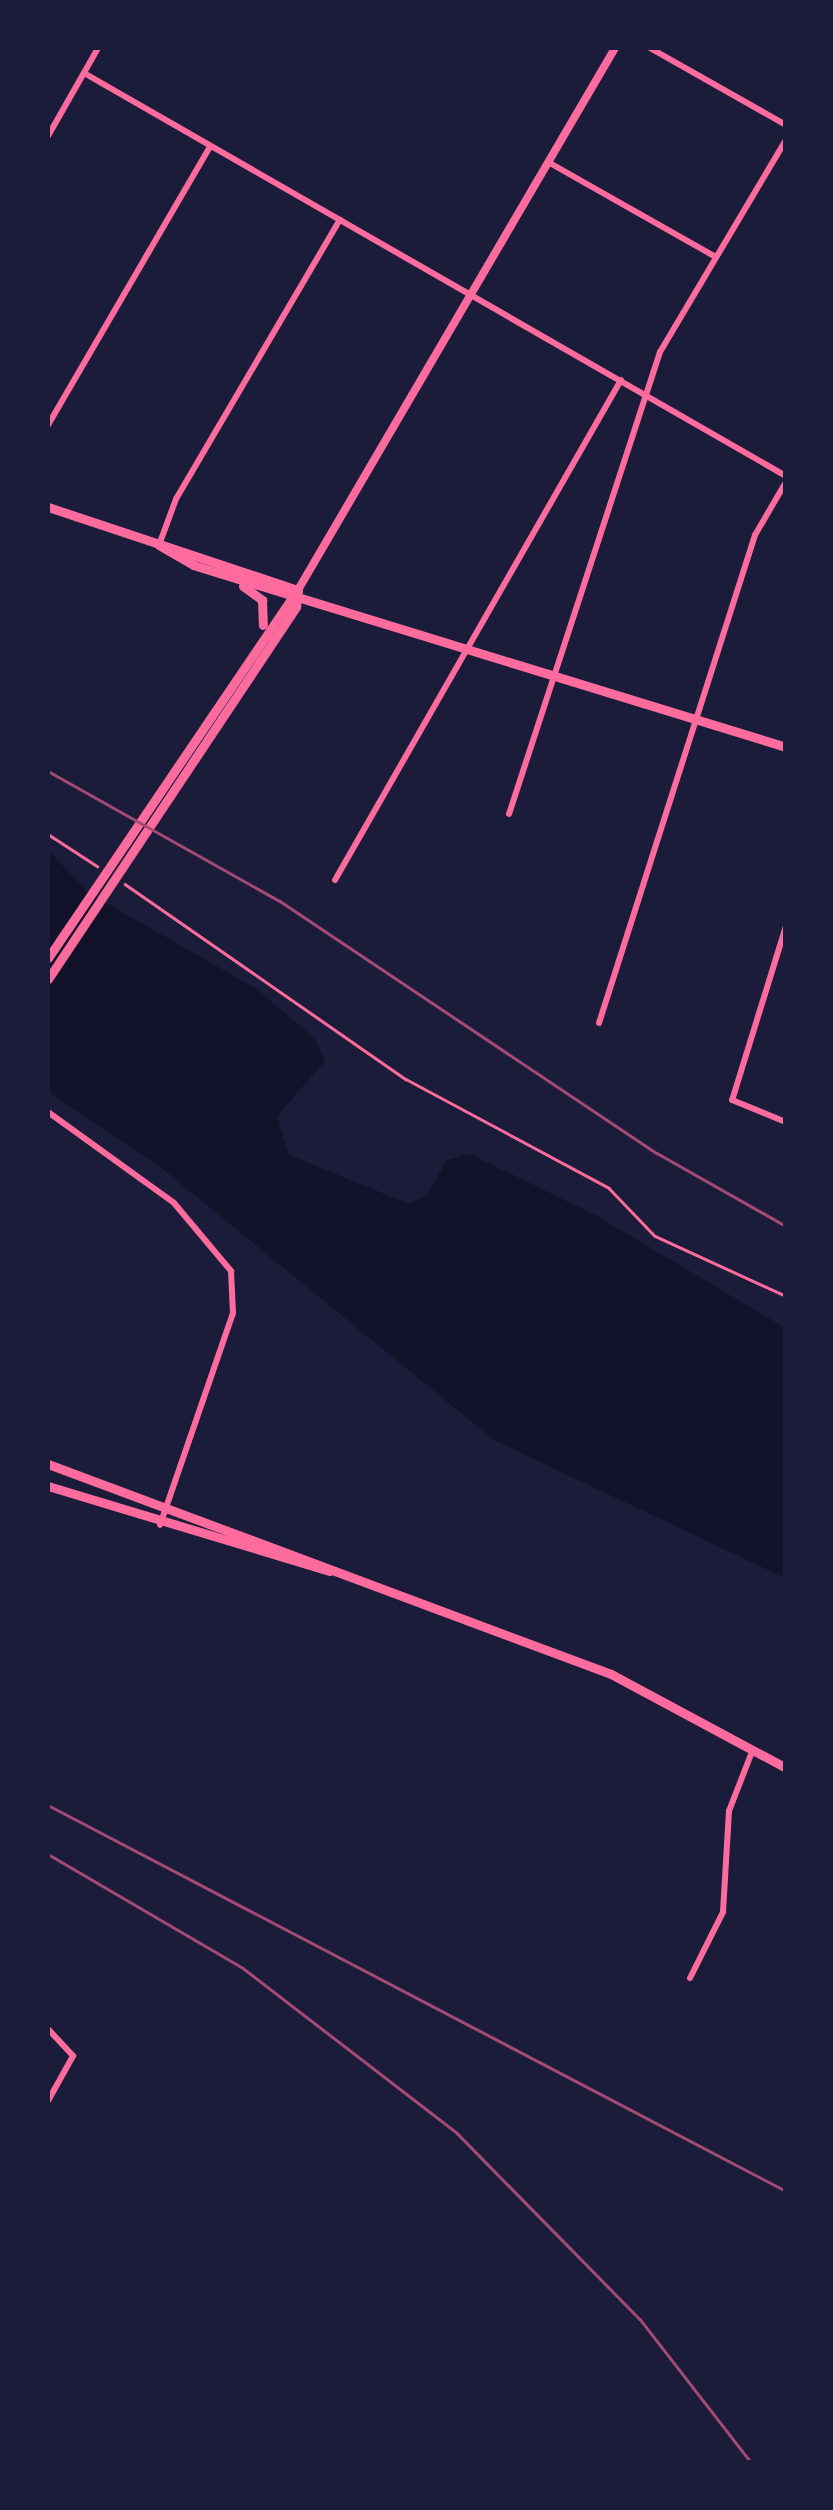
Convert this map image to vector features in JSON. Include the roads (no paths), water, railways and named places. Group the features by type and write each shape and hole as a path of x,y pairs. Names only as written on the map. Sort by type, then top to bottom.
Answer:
{"main road":[{"path":"48,507 786,747"},
{"path":"159,544 262,600 262,632"},
{"path":"213,572 298,590"},
{"path":"48,958 262,632 298,590"},
{"path":"48,979 296,607 298,590"},
{"path":"48,1464 356,1577 653,1693 786,1768"},
{"path":"48,1486 160,1525 356,1577"}],"street":[{"path":"48,136 98,48"},
{"path":"298,590 615,48"},
{"path":"650,48 786,125"},
{"path":"84,74 621,380 786,479 755,535 599,1023"},
{"path":"509,814 644,395 716,257 786,140"},
{"path":"48,425 210,146"},
{"path":"548,162 716,257"},
{"path":"159,544 176,499 340,220"},
{"path":"335,880 621,380"},
{"path":"786,926 732,1100 786,1122"},
{"path":"48,1112 174,1202 230,1271 234,1313 160,1525"},
{"path":"690,1978 723,1912 729,1811 752,1750"},
{"path":"48,2029 73,2051 48,2101"}],"railway":[{"path":"48,771 280,901 657,1153 786,1226"},
{"path":"48,1805 786,2191"},
{"path":"48,1854 243,1968 457,2133 640,2319 751,2462"}]}
